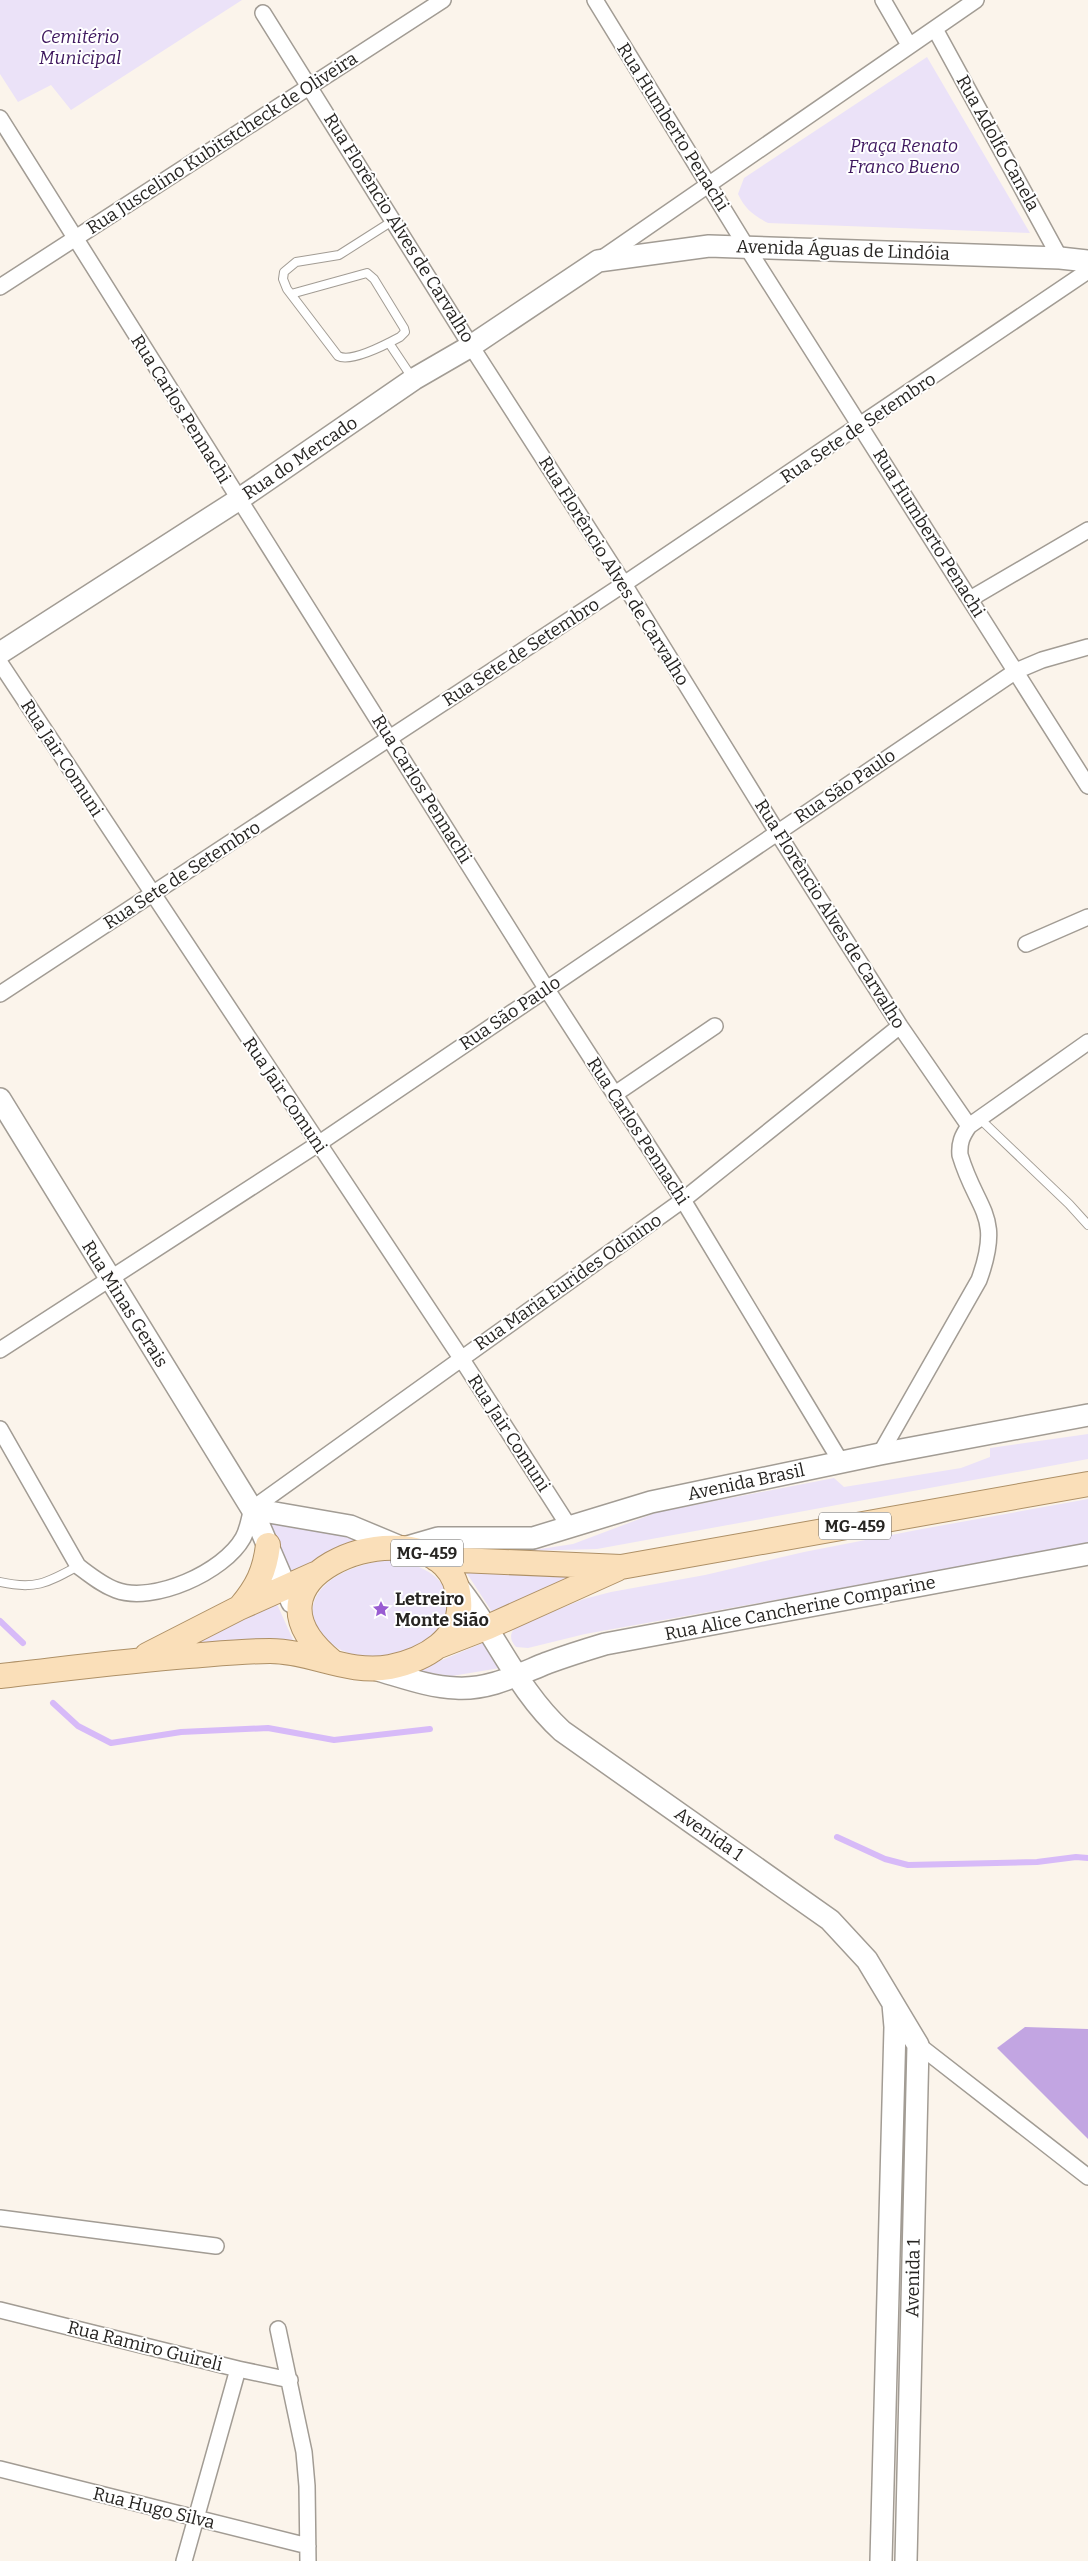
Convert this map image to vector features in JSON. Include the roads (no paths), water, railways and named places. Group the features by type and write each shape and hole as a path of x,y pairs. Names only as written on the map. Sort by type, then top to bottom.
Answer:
{"main road":[{"name":"MG-459","path":"137,1660 239,1608 316,1574 345,1558 402,1546 436,1559 621,1567 1088,1484"},
{"path":"239,1608 256,1588 263,1572 268,1545"},
{"name":"MG-459","path":"436,1559 447,1569 458,1587 460,1606 455,1626 438,1647"},
{"name":"MG-459","path":"0,1676 137,1660 270,1651 295,1653 356,1668 374,1669 408,1661 621,1567"},
{"name":"MG-459","path":"316,1574 302,1594 298,1604 299,1615 304,1628 317,1649 333,1662"}],"street":[{"name":"Rua Juscelino Kubitstcheck de Oliveira","path":"0,287 443,0"},
{"name":"Rua Humberto Penachi","path":"595,0 746,246 1088,786"},
{"path":"883,0 909,45"},
{"path":"598,261 976,0"},
{"name":"Rua Florêncio Alves de Carvalho","path":"264,13 471,346 624,584 777,832 900,1026 975,1123"},
{"name":"Rua Adolfo Canela","path":"935,29 1060,258"},
{"name":"Rua Carlos Pennachi","path":"0,118 546,988 683,1200 840,1462"},
{"name":"Avenida Águas de Lindóia","path":"598,261 709,246 746,246 1060,258 1088,261"},
{"name":"Rua do Mercado","path":"0,653 238,500 414,379 471,346 598,261"},
{"name":"Rua Sete de Setembro","path":"0,994 624,584 1088,272"},
{"path":"970,599 1088,530"},
{"name":"Rua São Paulo","path":"0,1350 318,1144 1016,671 1042,660 1088,647"},
{"name":"Rua Jair Comuni","path":"0,664 461,1358 570,1528"},
{"path":"1026,944 1088,917"},
{"path":"615,1094 715,1026"},
{"name":"Rua Maria Eurides Odinino","path":"252,1509 683,1200 900,1026"},
{"path":"880,1454 979,1280 988,1257 990,1233 987,1218 960,1156 959,1145 975,1123 1088,1042"},
{"name":"Rua Minas Gerais","path":"0,1099 252,1509 299,1615"},
{"name":"Avenida Brasil","path":"402,1546 438,1538 533,1538 651,1502 880,1454 1088,1415"},
{"path":"0,1429 78,1566 94,1578 117,1590 141,1594 174,1587 208,1571 236,1548 246,1532 252,1509 350,1526 402,1546"},
{"name":"Rua Alice Cancherine Comparine","path":"374,1669 455,1688 483,1686 515,1677 576,1652 605,1644 1088,1554"},
{"name":"Avenida 1","path":"458,1587 488,1627 515,1677 534,1704 562,1731 830,1920 867,1960 918,2045 906,2561"},
{"name":"Avenida 1","path":"881,2561 895,2027 893,2001"},
{"path":"895,2027 1088,2177"},
{"path":"0,2218 216,2246"},
{"name":"Rua Ramiro Guireli","path":"0,2310 238,2369 290,2380"},
{"path":"278,2329 304,2452 308,2561"},
{"path":"184,2561 238,2369"},
{"name":"Rua Hugo Silva","path":"0,2469 308,2546"}],"lane":[{"path":"291,294 367,273 374,279 404,328 404,334 389,343 355,356 342,358 338,356 291,294 283,279 289,266 304,260 339,255 394,220"},
{"path":"389,343 414,379"},
{"path":"975,1123 1069,1204 1088,1225"},
{"path":"0,1582 32,1587 52,1581 78,1566"}],"waterway":[{"path":"0,1621 23,1643"},
{"path":"53,1703 78,1726 111,1743 181,1732 268,1728 334,1740 430,1729"},
{"path":"837,1837 885,1859 908,1865 1037,1862 1076,1857 1088,1858"}],"place":[{"name":"Letreiro Monte Sião","path":"381,1609"}],"park label":[{"name":"Cemitério Municipal","path":"80,47"},
{"name":"Praça Renato Franco Bueno","path":"904,156"}]}
